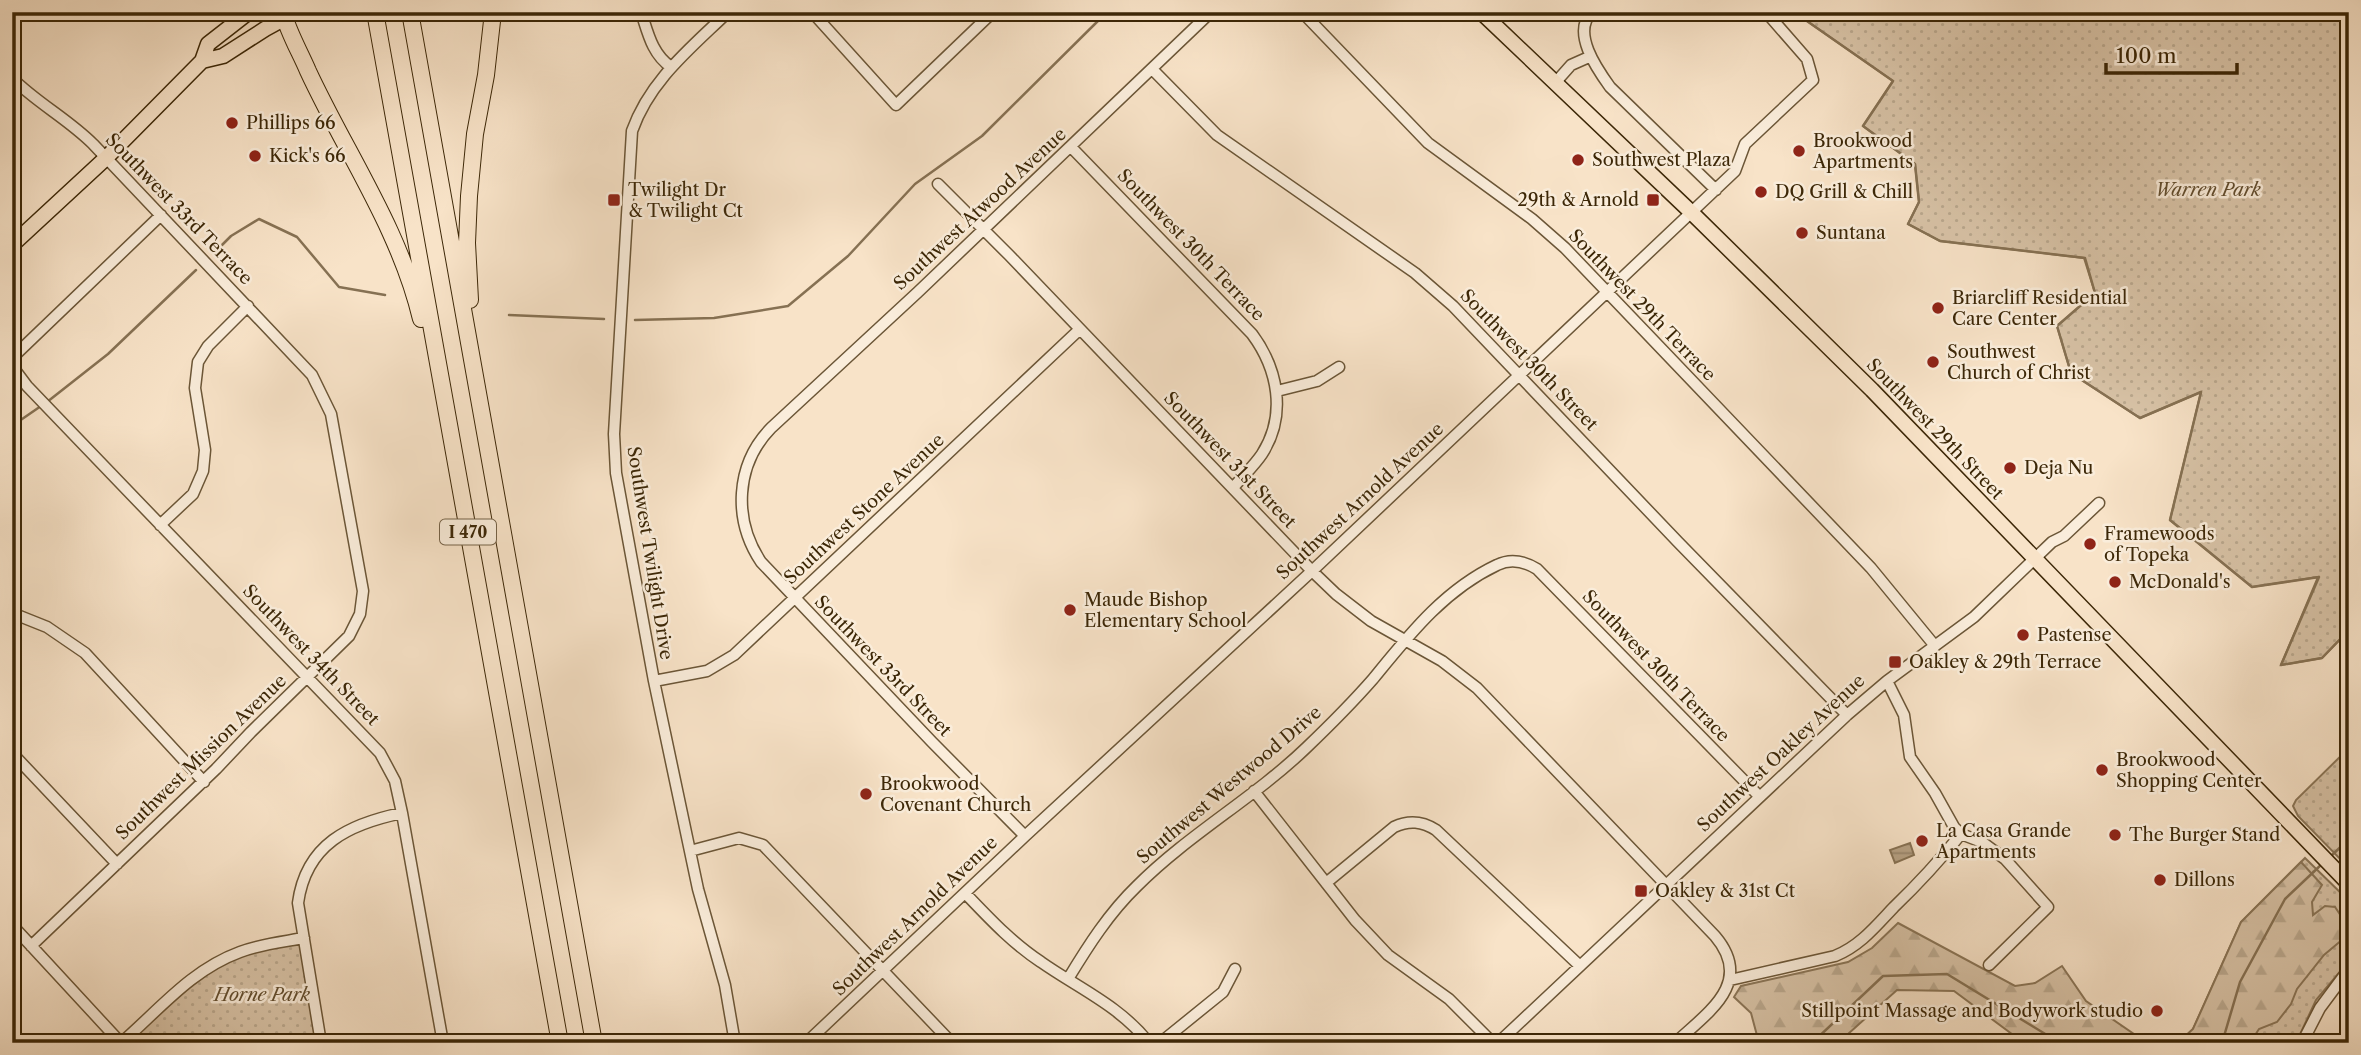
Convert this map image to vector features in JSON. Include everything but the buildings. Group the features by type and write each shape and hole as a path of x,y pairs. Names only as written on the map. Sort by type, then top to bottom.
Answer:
{"highway":[{"name":"I 470","path":"410,12 594,1043"},
{"path":"477,389 467,243 475,134 486,75 493,12"},
{"path":"288,14 321,99 394,241 412,286 444,396"},
{"name":"I 470","path":"376,17 560,1043"}],"main road":[{"path":"12,245 106,158 202,61 208,44 249,12"},
{"name":"Southwest 29th Street","path":"1481,12 1692,213 1872,390 2348,884"},
{"path":"202,61 223,56 288,14"}],"street":[{"path":"641,12 651,44 671,67"},
{"name":"Southwest Twilight Drive","path":"728,12 671,67 647,97 632,131 614,435 618,489 654,681 698,889 719,960 735,1043"},
{"path":"812,12 896,104 993,12"},
{"name":"Southwest Atwood Avenue","path":"771,428 1072,147 1211,12"},
{"name":"Southwest 29th Terrace","path":"1303,12 1419,135 1532,219 1565,248 1871,568 1934,646"},
{"path":"1592,12 1587,16 1584,28 1589,57 1610,87 1716,190"},
{"name":"Southwest Arnold Avenue","path":"806,1043 1312,571 1735,171 1745,144 1813,80 1807,59 1766,12"},
{"path":"1555,83 1571,65 1589,57"},
{"name":"Southwest 30th Street","path":"1152,69 1217,135 1430,285 1847,715"},
{"name":"Southwest 33rd Terrace","path":"12,78 30,95 79,130 311,374"},
{"name":"Southwest 30th Terrace","path":"1072,147 1252,334 1269,361 1277,391 1276,411 1269,438 1262,453 1233,488"},
{"name":"Southwest 31st Street","path":"938,184 1312,571 1371,621 1442,661 1477,688 1720,942 1730,961 1730,980"},
{"path":"12,358 160,215"},
{"path":"160,525 192,494 204,471 205,450 195,388 198,362 208,346 248,306"},
{"name":"Southwest Stone Avenue","path":"654,681 707,671 734,655 1080,329"},
{"name":"Southwest 34th Street","path":"12,366 49,409 380,753 395,781 402,813 443,1043"},
{"path":"1277,391 1317,381 1339,367"},
{"name":"Southwest Mission Avenue","path":"31,946 204,782 349,636 360,614 363,591 331,414 311,374"},
{"name":"Southwest 33rd Street","path":"771,428 753,453 745,472 741,500 748,538 761,562 1025,836"},
{"name":"Southwest Oakley Avenue","path":"1495,1043 1847,715 1887,681 1974,617 2052,542 2064,536 2099,503"},
{"name":"Southwest Westwood Drive","path":"1068,979 1091,941 1136,887 1163,862 1304,750 1440,603 1499,563 1525,563"},
{"name":"Southwest 30th Terrace","path":"1525,563 1537,569 1759,796"},
{"path":"12,613 47,627 85,653 204,782"},
{"path":"1887,681 1904,715 1910,757 1954,827 1961,834 1982,842 2005,859 2048,907 1989,965"},
{"path":"12,753 117,864"},
{"path":"1254,791 1355,920 1388,955 1449,999 1495,1043"},
{"path":"321,1043 298,903 302,884 313,860 347,831 370,820 402,813"},
{"path":"1326,883 1394,827 1405,823 1420,823 1436,830 1580,966"},
{"path":"1675,1043 1720,1002 1730,980 1847,951 1934,868 1961,834"},
{"path":"690,851 739,838 763,845 952,1043"},
{"path":"965,893 1016,943 1114,1009 1149,1043"},
{"path":"12,925 121,1043 188,981 220,961 262,945 304,938"},
{"path":"1160,1043 1223,992 1235,969"},
{"path":"2302,1043 2320,1008 2349,969"}],"green space":[{"name":"Warren Park","path":"1794,12 2349,12 2349,630 2322,658 2281,665 2318,577 2252,587 2170,520 2201,392 2140,418 2071,373 2057,326 2095,293 2084,258 1940,241 1908,224 1919,202 1915,164 1863,126 1893,81"},
{"path":"2349,748 2349,868 2298,816 2293,806"},
{"path":"2305,858 2349,901 2349,961 2316,1000 2296,1043 2178,1043 2193,1029 2241,922"},
{"path":"2301,862 2322,885 2312,902 2313,915 2325,906 2335,907 2349,934 2324,955 2297,989 2291,1004 2277,1022 2259,1029 2250,1043 2178,1043 2193,1029 2241,922"},
{"path":"1898,923 2015,986 2035,983 2062,966 2086,1001 2147,1043 2024,1043 1954,991 1897,990 1838,1043 1759,1043 1751,1013 1734,997 1741,986 1848,962 1872,948"},
{"name":"Horne Park","path":"304,938 321,1043 130,1043 127,1038 220,961"}],"shaded area":[{"path":"1910,843 1914,855 1895,863 1890,850"}],"waterway":[{"path":"635,320 714,318 788,306 848,256 915,184 982,136 1107,12"},
{"path":"1794,12 1893,81 1863,126 1915,164 1919,202 1908,224 1940,241 2085,258 2095,293 2057,326 2071,373 2140,418 2201,392 2170,520 2252,587 2319,577 2281,665 2322,658 2349,630"},
{"path":"214,253 231,236 259,219 297,237 339,287 385,295"},
{"path":"47,402 108,354 196,270"},
{"path":"509,315 604,319"},
{"path":"12,426 41,406"},
{"path":"2331,856 2349,839"},
{"path":"2222,1043 2240,982 2285,899 2323,863"},
{"path":"1812,1043 1883,976 1947,974 2060,1043"}],"place":[{"name":"Phillips 66","path":"232,123"},
{"name":"Brookwood Apartments","path":"1799,151"},
{"name":"Kick's 66","path":"255,156"},
{"name":"Southwest Plaza","path":"1578,160"},
{"name":"DQ Grill & Chill","path":"1761,192"},
{"name":"Twilight Dr & Twilight Ct","path":"614,200"},
{"name":"29th & Arnold","path":"1653,200"},
{"name":"Suntana","path":"1802,233"},
{"name":"Briarcliff Residential Care Center","path":"1938,308"},
{"name":"Southwest Church of Christ","path":"1933,362"},
{"name":"Deja Nu","path":"2010,468"},
{"name":"Framewoods of Topeka","path":"2090,544"},
{"name":"McDonald's","path":"2115,582"},
{"name":"Maude Bishop Elementary School","path":"1070,610"},
{"name":"Pastense","path":"2023,635"},
{"name":"Oakley & 29th Terrace","path":"1895,662"},
{"name":"Brookwood Shopping Center","path":"2102,770"},
{"name":"Brookwood Covenant Church","path":"866,794"},
{"name":"The Burger Stand","path":"2115,835"},
{"name":"La Casa Grande Apartments","path":"1922,841"},
{"name":"Dillons","path":"2160,880"},
{"name":"Oakley & 31st Ct","path":"1641,891"},
{"name":"Stillpoint Massage and Bodywork studio","path":"2157,1011"}]}
